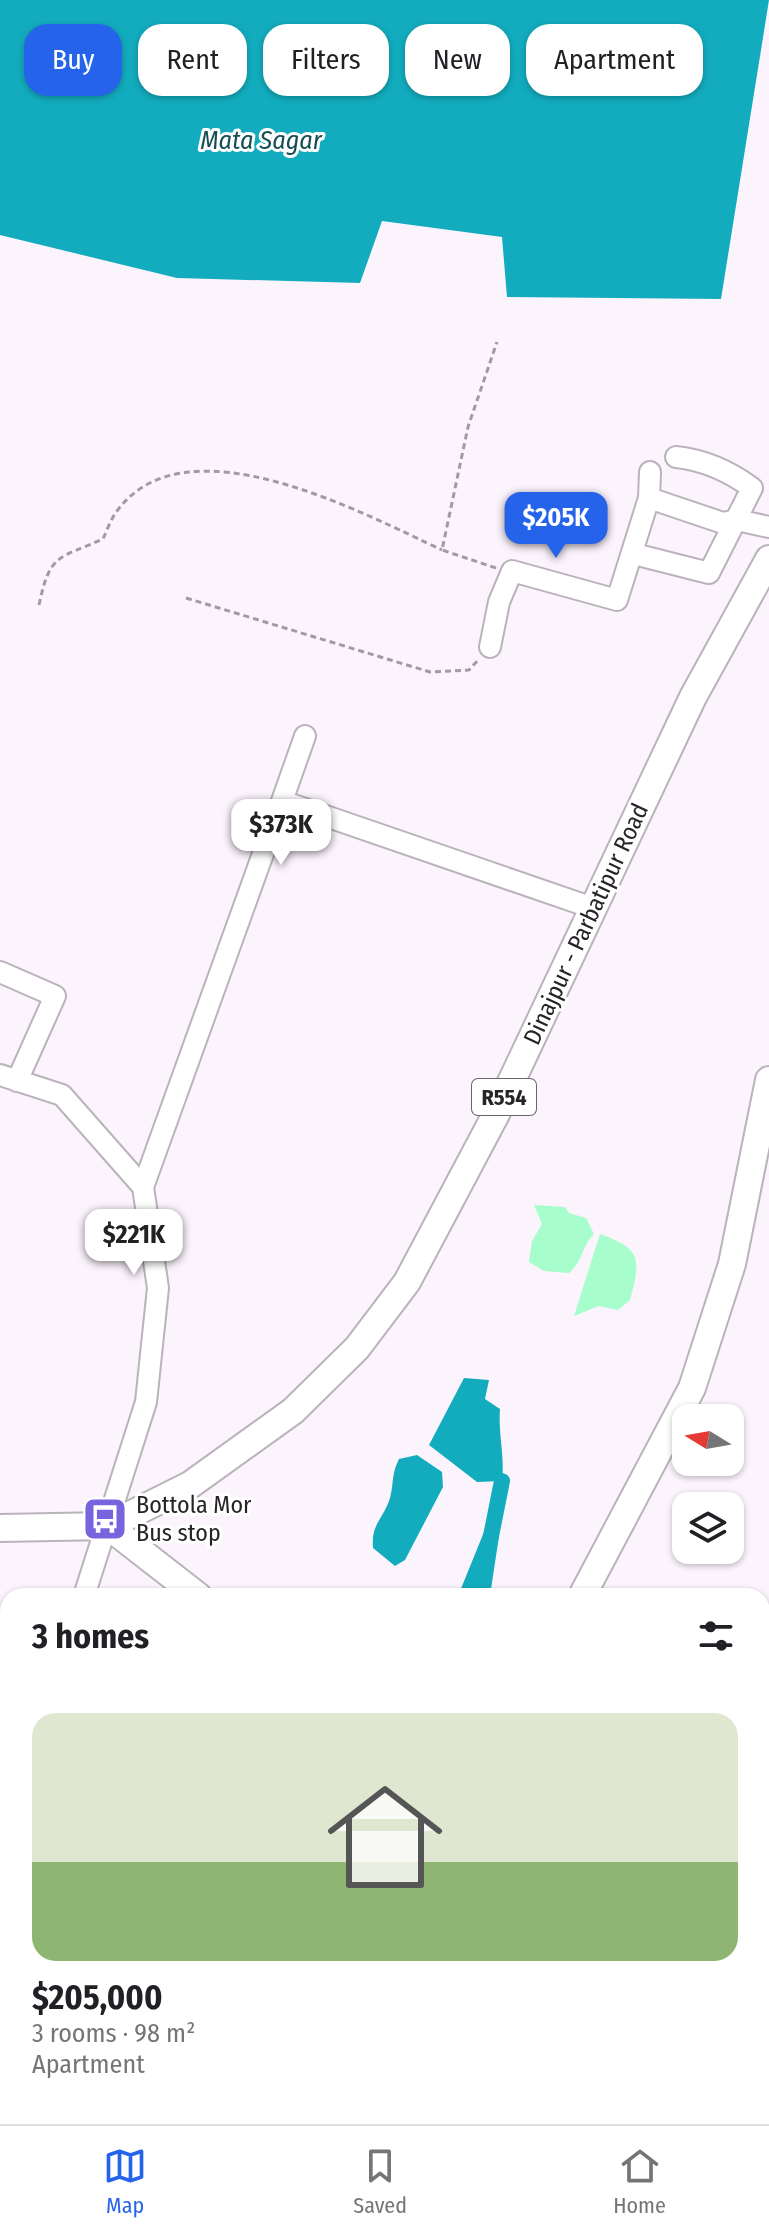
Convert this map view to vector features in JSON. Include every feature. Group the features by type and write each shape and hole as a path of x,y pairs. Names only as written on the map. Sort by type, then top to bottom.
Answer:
{"main road":[{"name":"Dinajpur - Parbatipur Road","path":"108,1526 190,1485 293,1411 357,1348 414,1269 495,1116 693,697 769,559"},
{"path":"586,1588 692,1388 732,1264 769,1080"},
{"path":"0,1528 108,1526 188,1588"}],"street":[{"path":"634,554 709,573 752,488 734,475 696,459 676,457"},
{"path":"490,647 499,602 512,571 617,600 634,554 649,498 650,472"},
{"path":"649,498 723,523 737,520 769,527"},
{"path":"87,1588 146,1402 158,1288 143,1187 305,736"},
{"path":"282,801 593,908"},
{"path":"0,972 55,996 9,1078 62,1095 143,1187"}],"path":[{"path":"442,550 468,427 497,342"},
{"path":"39,605 45,576 59,556 103,539 117,510 148,485 175,473 262,476 309,490 480,565 512,571"},
{"path":"186,598 430,672 469,670 490,647"}],"green space":[{"path":"534,1205 565,1207 569,1213 586,1218 594,1234 569,1273 544,1271 529,1262 532,1241 542,1224"},
{"path":"600,1234 624,1245 635,1257 636,1274 630,1300 618,1310 599,1306 574,1316"}],"water":[{"name":"Mata Sagar","path":"0,0 769,0 721,299 507,297 502,237 382,221 360,283 177,278 0,235"},
{"path":"464,1378 489,1380 485,1399 500,1409 502,1481 477,1482 429,1445"},
{"path":"417,1455 442,1472 443,1487 405,1560 395,1566 373,1548 374,1533 390,1498 399,1459"},
{"path":"486,1527 499,1536 491,1588 461,1588"}],"waterway":[{"path":"488,1551 502,1481"}],"place":[{"name":"Bottola Mor Bus stop","path":"105,1519"}]}
